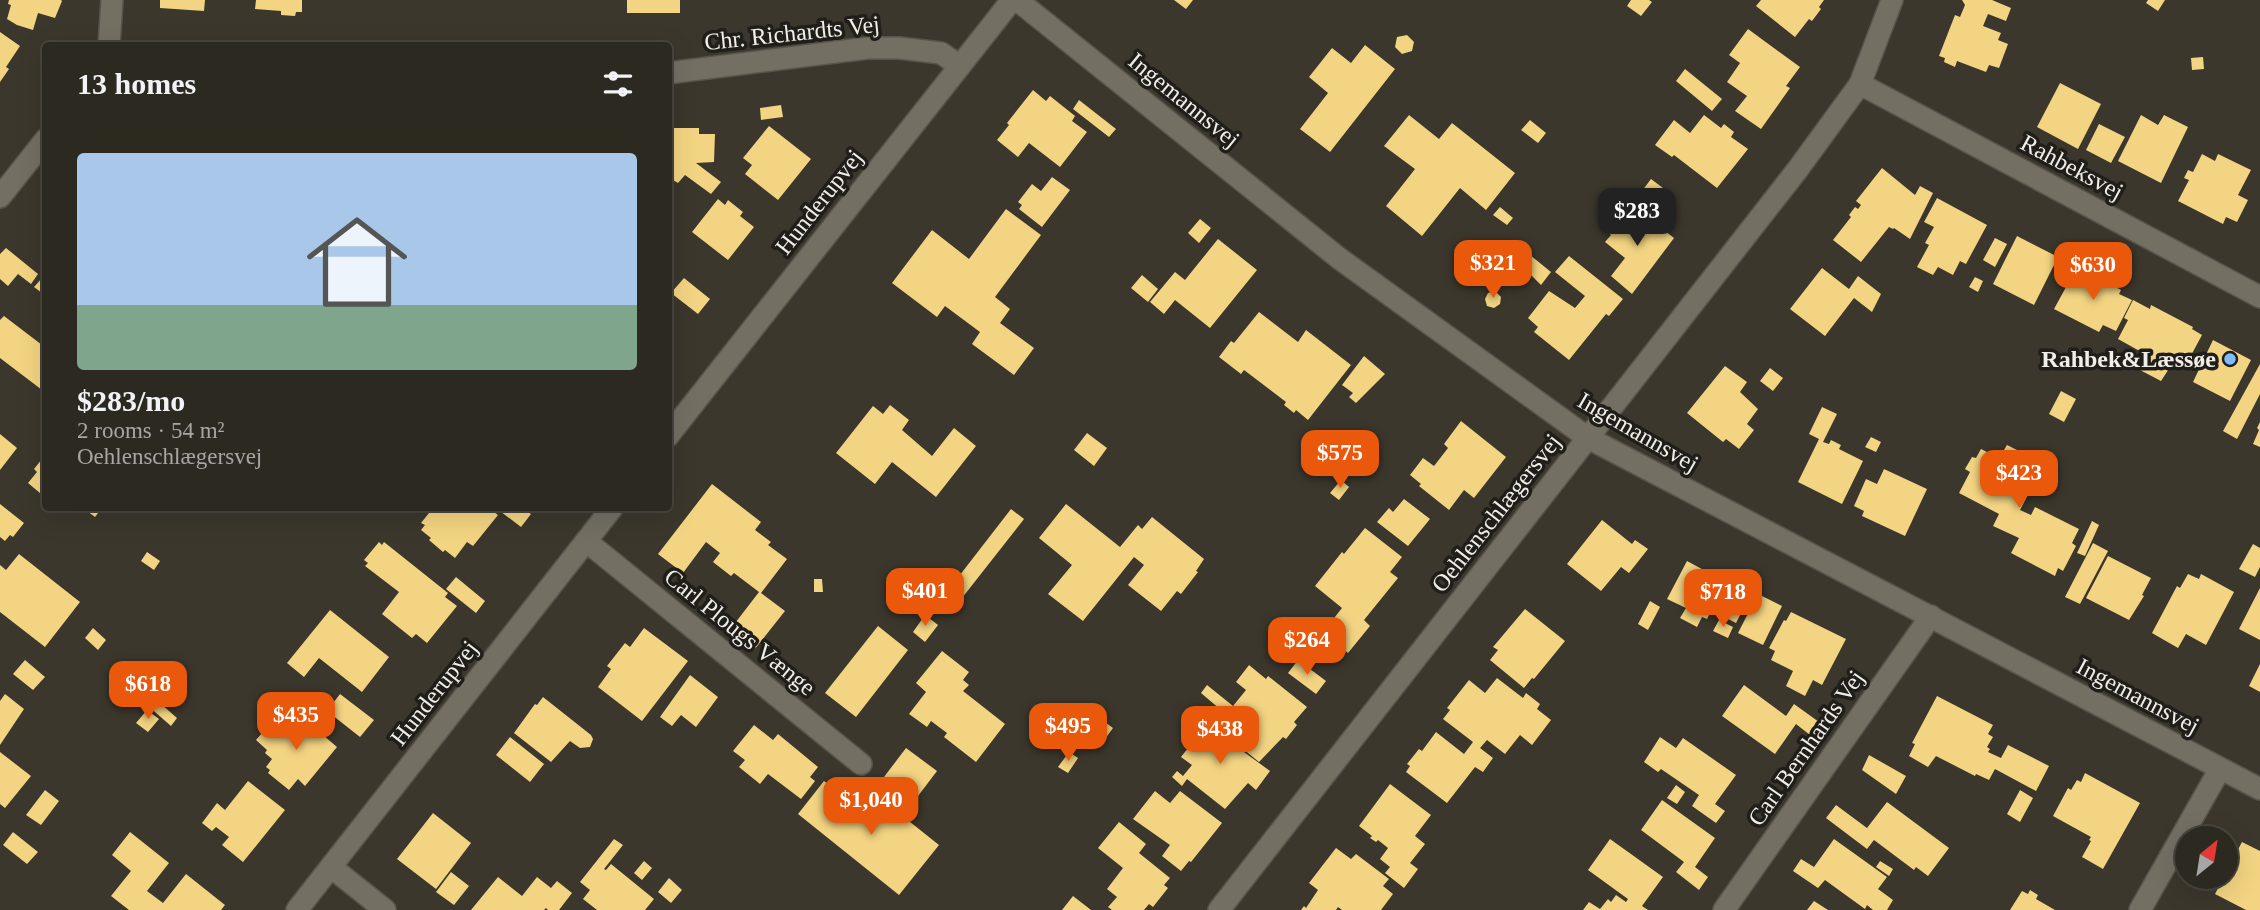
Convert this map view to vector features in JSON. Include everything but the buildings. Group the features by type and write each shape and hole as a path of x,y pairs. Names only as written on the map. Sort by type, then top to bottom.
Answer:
{"street":[{"path":"109,42 112,0"},
{"name":"Hunderupvej","path":"672,431 1014,0"},
{"name":"Ingemannsvej","path":"1014,0 1340,259 1588,438 2260,789"},
{"name":"Oehlenschlægersvej","path":"1219,910 1798,169 1860,84 1892,0"},
{"name":"Chr. Richardts Vej","path":"672,72 868,48 899,48 941,53 960,66"},
{"name":"Rahbeksvej","path":"1860,84 2260,297"},
{"path":"0,197 42,144"},
{"name":"Hunderupvej","path":"297,910 610,511"},
{"name":"Carl Plougs Vænge","path":"586,541 861,764"},
{"name":"Carl Bernhards Vej","path":"1724,910 1931,616"},
{"path":"2140,910 2220,769"},
{"path":"331,867 385,910"}],"place":[{"name":"Rahbek&Læssøe","path":"2230,359"}]}
